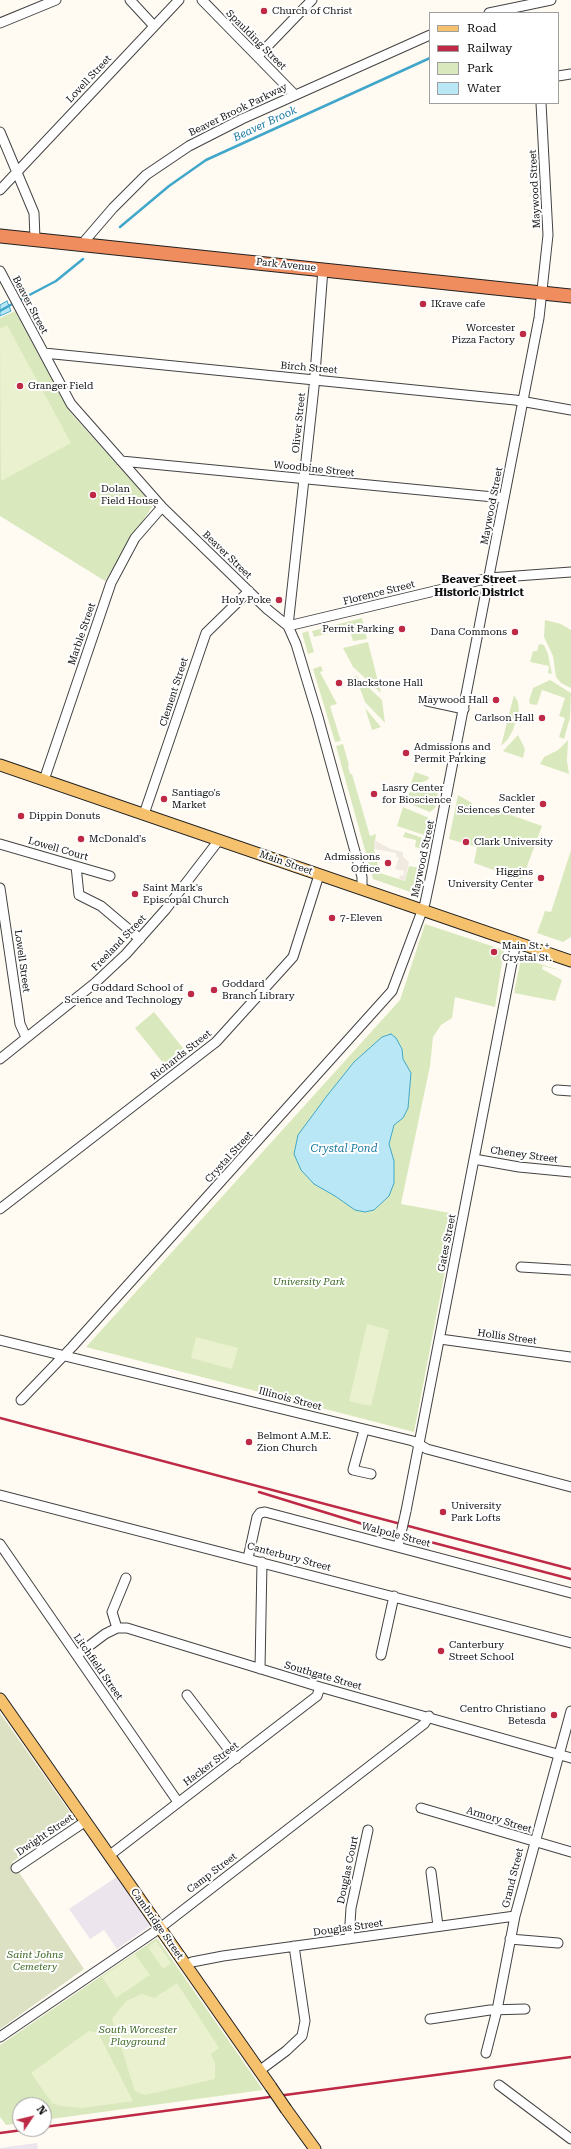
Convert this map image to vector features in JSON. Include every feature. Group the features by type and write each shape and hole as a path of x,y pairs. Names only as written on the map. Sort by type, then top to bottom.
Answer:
{"highway":[{"name":"Park Avenue","path":"0,236 571,296"}],"main road":[{"name":"Main Street","path":"0,765 571,961"},
{"name":"Cambridge Street","path":"0,1700 315,2149"}],"street":[{"path":"0,23 56,0"},
{"path":"130,0 154,26"},
{"name":"Lovell Street","path":"0,190 179,0"},
{"name":"Spaulding Street","path":"202,0 295,95"},
{"path":"258,56 312,0"},
{"path":"494,12 551,0"},
{"name":"Beaver Brook Parkway","path":"82,244 131,189 158,166 210,135 295,95 429,35"},
{"path":"559,76 571,74"},
{"name":"Maywood Street","path":"422,910 432,870 464,709 523,401 542,293 548,236 541,104"},
{"path":"0,132 34,213 35,239"},
{"name":"Oliver Street","path":"288,626 324,269"},
{"name":"Beaver Street","path":"0,271 71,404 162,507 249,591 288,626 296,644 318,717 362,877 362,889"},
{"name":"Birch Street","path":"44,353 523,401 571,410"},
{"name":"Woodbine Street","path":"121,461 504,498"},
{"name":"Marble Street","path":"44,780 113,578 135,538 162,507"},
{"name":"Florence Street","path":"288,626 489,578 571,572"},
{"name":"Clement Street","path":"144,814 206,633 249,591"},
{"path":"427,701 464,709"},
{"name":"Freeland Street","path":"0,1059 26,1036 95,983 140,939 219,840"},
{"name":"Lowell Court","path":"0,844 110,876"},
{"path":"76,866 79,895 101,906 140,939"},
{"name":"Richards Street","path":"0,1208 26,1190 216,1042 293,957 320,875"},
{"name":"Lowell Street","path":"0,888 20,1024 26,1036"},
{"name":"Crystal Street","path":"21,1400 64,1355 392,991 422,910"},
{"name":"Gates Street","path":"399,1545 420,1445 516,942"},
{"path":"557,1090 571,1091"},
{"name":"Cheney Street","path":"474,1159 519,1167 571,1172"},
{"path":"521,1267 571,1270"},
{"name":"Hollis Street","path":"440,1339 571,1357"},
{"name":"Illinois Street","path":"0,1340 413,1441 427,1450 571,1487"},
{"path":"364,1430 353,1470 371,1474"},
{"name":"Canterbury Street","path":"0,1495 248,1558 571,1643"},
{"name":"Walpole Street","path":"248,1558 257,1517 260,1513 265,1512 399,1545 571,1593"},
{"name":"Litchfield Street","path":"0,1544 178,1802"},
{"path":"260,1669 262,1562"},
{"path":"77,1655 105,1634 117,1628 112,1612 126,1578"},
{"path":"381,1655 394,1596"},
{"name":"Southgate Street","path":"117,1628 127,1628 320,1687 429,1716 571,1758"},
{"name":"Hacker Street","path":"110,1855 317,1696 320,1687"},
{"path":"187,1695 236,1759"},
{"name":"Grand Street","path":"486,2053 497,2010 515,1916 533,1842 571,1711"},
{"name":"Camp Street","path":"0,2037 160,1928 424,1724 429,1716"},
{"name":"Armory Street","path":"421,1808 571,1852"},
{"name":"Dwight Street","path":"16,1868 86,1821"},
{"name":"Douglas Court","path":"349,1939 351,1908 368,1830"},
{"path":"431,1872 438,1926"},
{"name":"Douglas Street","path":"186,1965 192,1962 223,1956 515,1916"},
{"path":"510,1940 558,1943"},
{"path":"259,2070 286,2051 302,2036 305,2021 294,1946"},
{"path":"430,2019 497,2010 525,2009"},
{"path":"499,2085 571,2139"}],"shaded area":[{"path":"374,840 391,849 403,852 403,857 409,862 405,881 399,879 400,875 403,876 404,871 395,869 399,858 396,857 396,853 374,849"},
{"path":"118,1876 151,1925 117,1949 104,1930 90,1939 69,1909"},
{"path":"37,2143 38,2149 0,2149 0,2148"}],"green space":[{"path":"15,311 69,411 153,505 105,581 0,516 0,318"},
{"name":"Granger Field","path":"7,325 71,443 1,481 0,329"},
{"path":"362,618 367,639 353,641 349,628 314,637 312,631"},
{"path":"545,620 561,624 571,630 571,688 561,683 556,677 553,656 544,637"},
{"path":"308,631 314,652 308,654 302,633"},
{"path":"368,642 381,693 353,667 343,648"},
{"path":"539,644 544,645 548,654 552,674 548,673 549,666 530,662 533,651 537,651"},
{"path":"321,666 323,671 320,672 337,704 330,706 341,741 335,742 313,669"},
{"path":"355,675 382,700 385,723 365,702"},
{"path":"550,680 571,693 570,718 564,739 559,737 565,718 559,716 565,698 542,690 537,705 530,704 529,701 533,688"},
{"path":"514,695 518,702 519,711 513,730 508,739 501,746"},
{"path":"365,708 381,727 372,730"},
{"path":"518,735 525,749 523,758 503,751"},
{"path":"568,740 567,761 569,774 540,764 544,757 558,750"},
{"path":"343,744 350,774 352,774 370,836 376,834 374,849 380,873 405,881 409,866 420,868 427,852 419,895 373,879 336,746"},
{"path":"415,772 429,777 428,780 410,786"},
{"path":"431,785 439,787 435,808 430,812 405,802 407,796 412,790 420,786"},
{"path":"458,795 472,803 470,808 474,807 493,817 497,810 542,826 522,880 474,863 477,847 449,839"},
{"path":"403,807 429,818 432,824 430,837 397,826"},
{"path":"405,832 429,840 427,850 415,847 416,840 403,837"},
{"path":"571,850 571,937 563,942 537,933 545,911 551,912"},
{"name":"University Park","path":"425,924 504,950 495,1007 455,997 452,1018 441,1025 433,1037 430,1066 401,1204 456,1214 414,1432 86,1347 400,1000"},
{"path":"521,958 566,972 543,966 542,969 562,980 555,1001 514,993"},
{"path":"154,1012 187,1053 168,1069 135,1028"},
{"path":"367,1324 389,1330 371,1406 349,1401"},
{"path":"196,1337 238,1348 232,1369 191,1358"},
{"name":"Saint Johns Cemetery","path":"0,1713 74,1818 12,1862 84,1969 0,2029"},
{"name":"South Worcester Playground","path":"157,1938 263,2090 52,2119 52,2097 12,2097 12,2124 6,2125 0,2117 0,2045"},
{"path":"156,1941 171,1963 163,1969 148,1947"},
{"path":"135,1954 150,1975 116,1998 102,1977"},
{"path":"177,1983 219,2048 211,2054 215,2063 215,2079 145,2095 135,2091 112,2019 126,2001 142,1994 154,1998"},
{"path":"89,2031 98,2033 133,2101 82,2108 61,2106 52,2103 52,2097 48,2097 31,2073"}],"water":[{"path":"7,301 11,311 0,316 0,305"},
{"name":"Crystal Pond","path":"391,1034 396,1038 402,1049 403,1059 411,1073 408,1108 403,1118 394,1125 389,1144 394,1161 394,1183 389,1196 374,1210 365,1212 355,1210 314,1184 301,1170 294,1154 298,1135 354,1062 382,1037"}],"waterway":[{"name":"Beaver Brook","path":"120,227 169,186 206,160 429,58"},
{"name":"Beaver Brook","path":"18,301 56,281 83,259"},
{"name":"Beaver Brook","path":"0,311 14,303"}],"railway":[{"path":"0,1418 571,1569"},
{"path":"259,1492 366,1525 571,1579"},
{"path":"52,2126 571,2057"},
{"path":"0,2133 12,2131"}],"place":[{"name":"Church of Christ","path":"264,11"},
{"name":"IKrave cafe","path":"423,304"},
{"name":"Worcester Pizza Factory","path":"523,334"},
{"name":"Granger Field","path":"20,386"},
{"name":"Dolan Field House","path":"93,495"},
{"name":"Holy Poke","path":"279,600"},
{"name":"Permit Parking","path":"402,629"},
{"name":"Dana Commons","path":"515,632"},
{"name":"Blackstone Hall","path":"339,683"},
{"name":"Maywood Hall","path":"496,700"},
{"name":"Carlson Hall","path":"542,718"},
{"name":"Admissions and Permit Parking","path":"406,753"},
{"name":"Lasry Center for Bioscience","path":"374,794"},
{"name":"Santiago's Market","path":"164,799"},
{"name":"Sackler Sciences Center","path":"543,804"},
{"name":"Dippin Donuts","path":"21,816"},
{"name":"McDonald's","path":"81,839"},
{"name":"Clark University","path":"466,842"},
{"name":"Admissions Office","path":"388,863"},
{"name":"Higgins University Center","path":"541,878"},
{"name":"Saint Mark's Episcopal Church","path":"135,894"},
{"name":"7-Eleven","path":"332,918"},
{"name":"Main St. + Crystal St.","path":"494,952"},
{"name":"Goddard Branch Library","path":"214,990"},
{"name":"Goddard School of Science and Technology","path":"191,994"},
{"name":"Belmont A.M.E. Zion Church","path":"249,1442"},
{"name":"University Park Lofts","path":"443,1512"},
{"name":"Canterbury Street School","path":"441,1651"},
{"name":"Centro Christiano Betesda","path":"554,1715"}],"district":[{"name":"Beaver Street Historic District","path":"479,586"}]}
